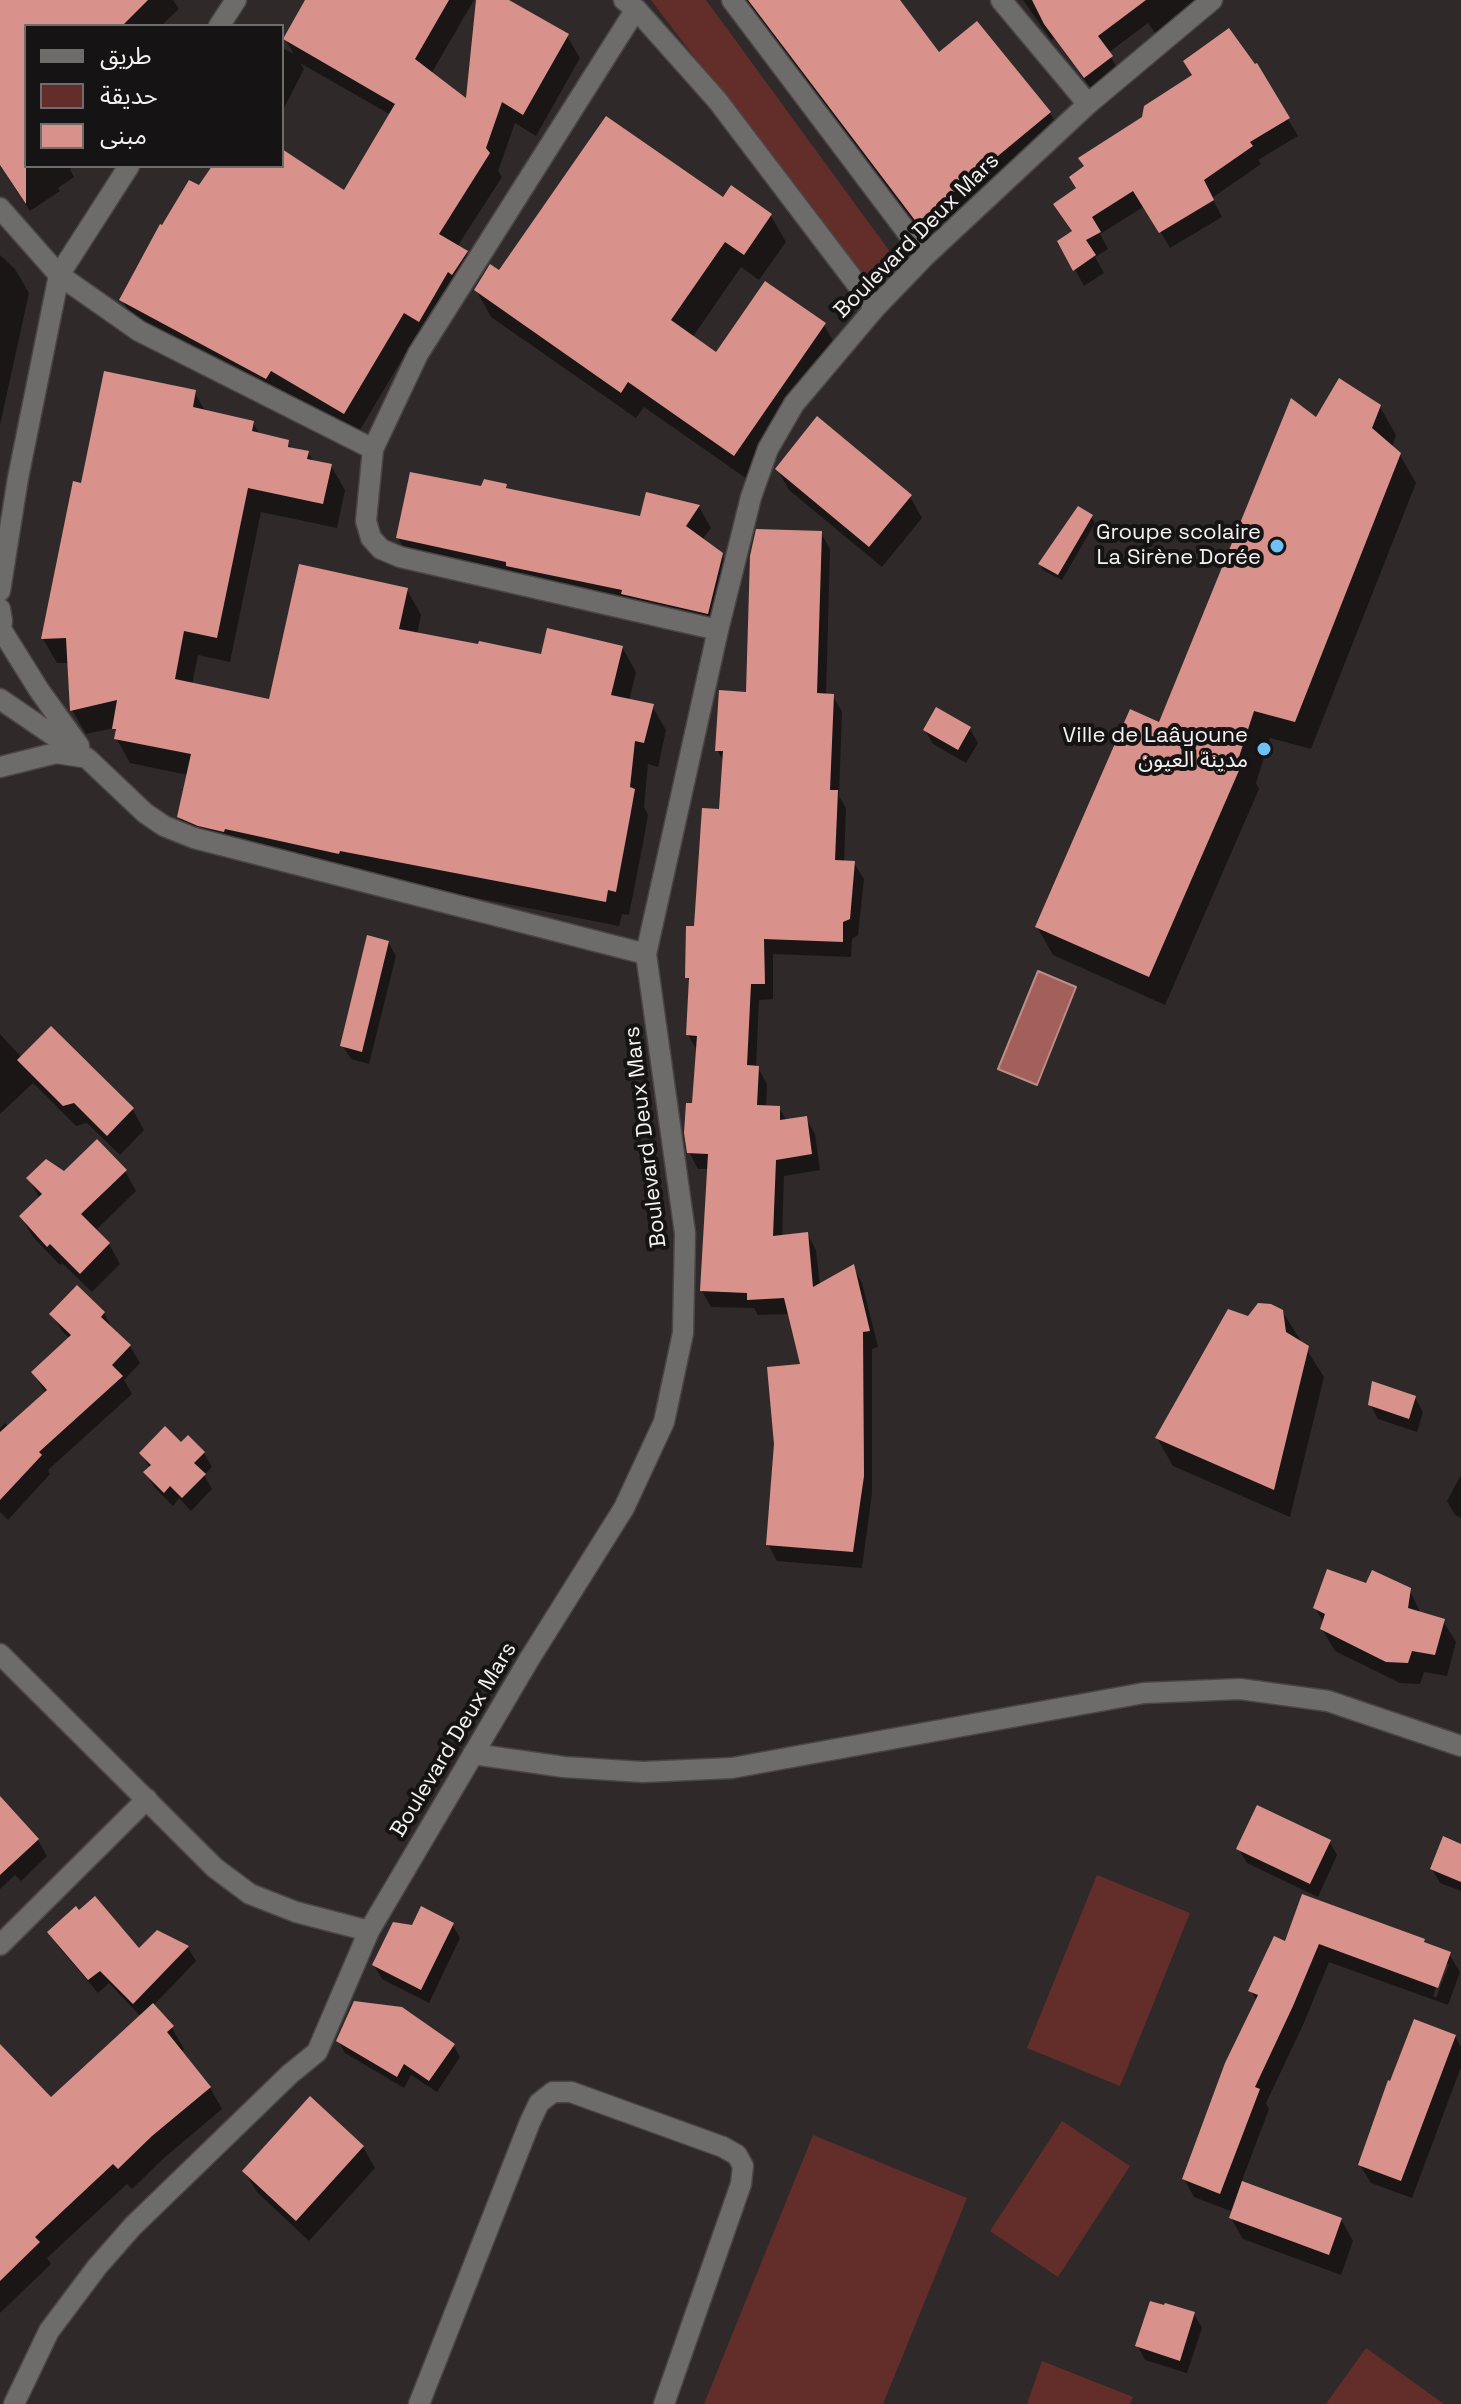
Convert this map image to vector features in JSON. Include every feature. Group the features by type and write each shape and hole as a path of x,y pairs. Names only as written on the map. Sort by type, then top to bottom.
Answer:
{"street":[{"path":"220,24 236,0"},
{"path":"732,0 925,256"},
{"path":"1001,0 1088,104"},
{"name":"Boulevard Deux Mars","path":"14,2404 49,2331 97,2267 133,2226 290,2074 317,2052 369,1931 530,1658 624,1508 664,1422 683,1333 685,1233 646,954 718,630 751,497 768,449 794,404 875,308 925,256 1088,104 1212,0"},
{"path":"718,630 400,557 381,549 371,538 366,521 373,449 418,354 630,4 717,100 875,308"},
{"path":"0,591 18,478 59,275 128,168"},
{"path":"0,208 59,275 139,331 373,449"},
{"path":"0,509 18,478"},
{"path":"0,624 39,690 88,759"},
{"path":"0,699 88,759 145,813 164,826 194,838 646,954"},
{"path":"0,767 56,753 88,759"},
{"path":"0,1654 215,1868 250,1894 296,1912 369,1931"},
{"path":"473,1754 564,1767 643,1772 732,1768 1144,1693 1240,1689 1328,1701 1461,1746"},
{"path":"0,1945 147,1799"},
{"path":"419,2404 530,2122 539,2103 553,2092 571,2092 723,2147 737,2155 743,2166 741,2184 664,2404"}],"green space":[{"path":"651,0 706,0 896,260 896,277 873,282 859,275"},
{"path":"1097,1875 1190,1913 1120,2086 1027,2048"},
{"path":"1062,2121 1130,2166 1058,2277 990,2231"},
{"path":"813,2135 967,2198 883,2404 704,2404"},
{"path":"1366,2348 1444,2404 1326,2404"},
{"path":"1042,2361 1133,2397 1130,2404 1027,2404"}],"shaded area":[{"path":"1038,971 1076,987 1037,1085 998,1069"}],"building":[{"path":"0,0 148,0 124,24 24,24 26,204 0,165"},
{"path":"305,0 449,0 415,59 466,98 476,0 509,0 569,34 523,115 502,102 486,148 490,153 439,234 468,251 452,275 448,272 419,322 404,313 344,414 271,371 266,379 119,300 160,224 189,180 199,185 211,168 284,168 284,150 344,190 395,104 284,37"},
{"path":"748,0 900,0 939,52 977,21 1051,112 917,223"},
{"path":"1032,0 1146,0 1098,36 1113,56 1084,78 1044,24"},
{"path":"1229,28 1257,63 1290,118 1250,142 1253,146 1204,180 1214,200 1159,233 1133,191 1092,217 1101,232 1086,240 1096,255 1073,271 1057,241 1072,231 1053,204 1076,188 1069,177 1084,166 1078,158 1142,117 1144,106 1192,75 1183,61"},
{"path":"606,116 723,197 731,185 772,214 744,255 725,242 671,320 716,352 765,281 826,323 734,456 628,382 621,393 474,290 490,264 499,270"},
{"path":"104,371 196,390 193,407 254,421 252,431 289,440 288,447 309,451 307,459 332,464 323,504 248,488 217,638 184,631 175,679 269,699 299,564 408,588 399,629 541,654 547,628 623,646 611,695 654,704 644,743 635,741 630,787 635,789 630,817 616,892 608,890 606,902 198,826 177,817 191,754 114,739 116,729 112,729 117,700 70,711 66,638 41,639 73,481 81,483"},
{"path":"1339,378 1381,405 1372,428 1401,453 1295,722 1254,711 1239,757 1244,759 1149,977 1035,927 1130,709 1159,722 1291,398 1316,417"},
{"path":"817,416 912,495 869,547 775,469"},
{"path":"410,472 481,486 484,479 507,484 506,488 640,516 646,492 700,505 686,526 723,553 708,614 621,594 622,590 506,566 506,562 396,538"},
{"path":"1078,506 1093,515 1058,575 1038,564"},
{"path":"756,529 822,531 817,693 834,694 830,790 838,790 835,860 855,861 850,919 843,922 843,942 764,939 765,984 751,984 747,1065 759,1066 757,1105 780,1106 780,1120 807,1116 812,1154 776,1160 773,1236 808,1232 813,1287 854,1264 870,1331 863,1332 864,1476 853,1552 766,1545 774,1444 767,1367 800,1364 784,1298 747,1300 747,1293 700,1291 708,1154 687,1153 684,1133 686,1103 692,1103 697,1036 686,1035 689,978 685,978 686,926 694,926 702,808 719,809 723,751 715,751 719,690 746,692 750,556"},
{"path":"936,707 971,727 958,750 923,730"},
{"path":"367,935 389,941 362,1052 340,1046"},
{"path":"51,1026 134,1108 107,1136 74,1103 63,1106 17,1060"},
{"path":"97,1139 127,1170 81,1214 110,1243 80,1274 50,1244 47,1247 19,1216 42,1194 26,1178 46,1159 64,1171"},
{"path":"77,1285 105,1312 101,1317 131,1345 112,1365 123,1376 39,1452 42,1455 0,1500 0,1432 47,1390 31,1372 71,1335 49,1314"},
{"path":"1258,1303 1271,1304 1283,1310 1286,1332 1309,1346 1274,1490 1155,1438 1228,1309 1248,1316"},
{"path":"1372,1381 1416,1396 1409,1419 1368,1405"},
{"path":"165,1426 181,1442 188,1435 205,1452 194,1463 206,1474 182,1498 170,1486 164,1493 143,1472 151,1465 139,1453"},
{"path":"1327,1569 1366,1583 1372,1570 1411,1588 1408,1608 1445,1619 1435,1655 1412,1651 1408,1663 1386,1662 1320,1629 1325,1614 1313,1608"},
{"path":"0,1796 39,1839 0,1875"},
{"path":"1257,1805 1331,1840 1310,1884 1236,1849"},
{"path":"1443,1836 1461,1844 1461,1882 1430,1869"},
{"path":"1302,1894 1425,1939 1424,1942 1451,1952 1438,1988 1319,1944 1255,2087 1260,2089 1220,2194 1182,2179 1225,2063 1258,1995 1248,1991 1274,1936 1285,1941"},
{"path":"95,1896 139,1948 157,1930 189,1946 133,2004 100,1971 88,1980 47,1932 76,1906 79,1910"},
{"path":"421,1906 454,1923 421,1990 372,1965 393,1922 412,1925"},
{"path":"354,2001 402,2007 455,2044 429,2081 404,2064 397,2077 336,2041"},
{"path":"153,2003 174,2026 167,2032 211,2087 118,2169 113,2164 35,2237 40,2242 0,2281 0,2044 51,2097"},
{"path":"1414,2019 1456,2035 1401,2181 1358,2165 1388,2080"},
{"path":"310,2096 364,2146 296,2221 242,2171"},
{"path":"1242,2181 1342,2218 1329,2255 1229,2218"},
{"path":"1150,2301 1195,2312 1180,2361 1135,2346"}],"place":[{"name":"Groupe scolaire La Sirène Dorée","path":"1277,546"},
{"name":"Ville de Laâyoune مدينة العيون","path":"1264,749"}]}
